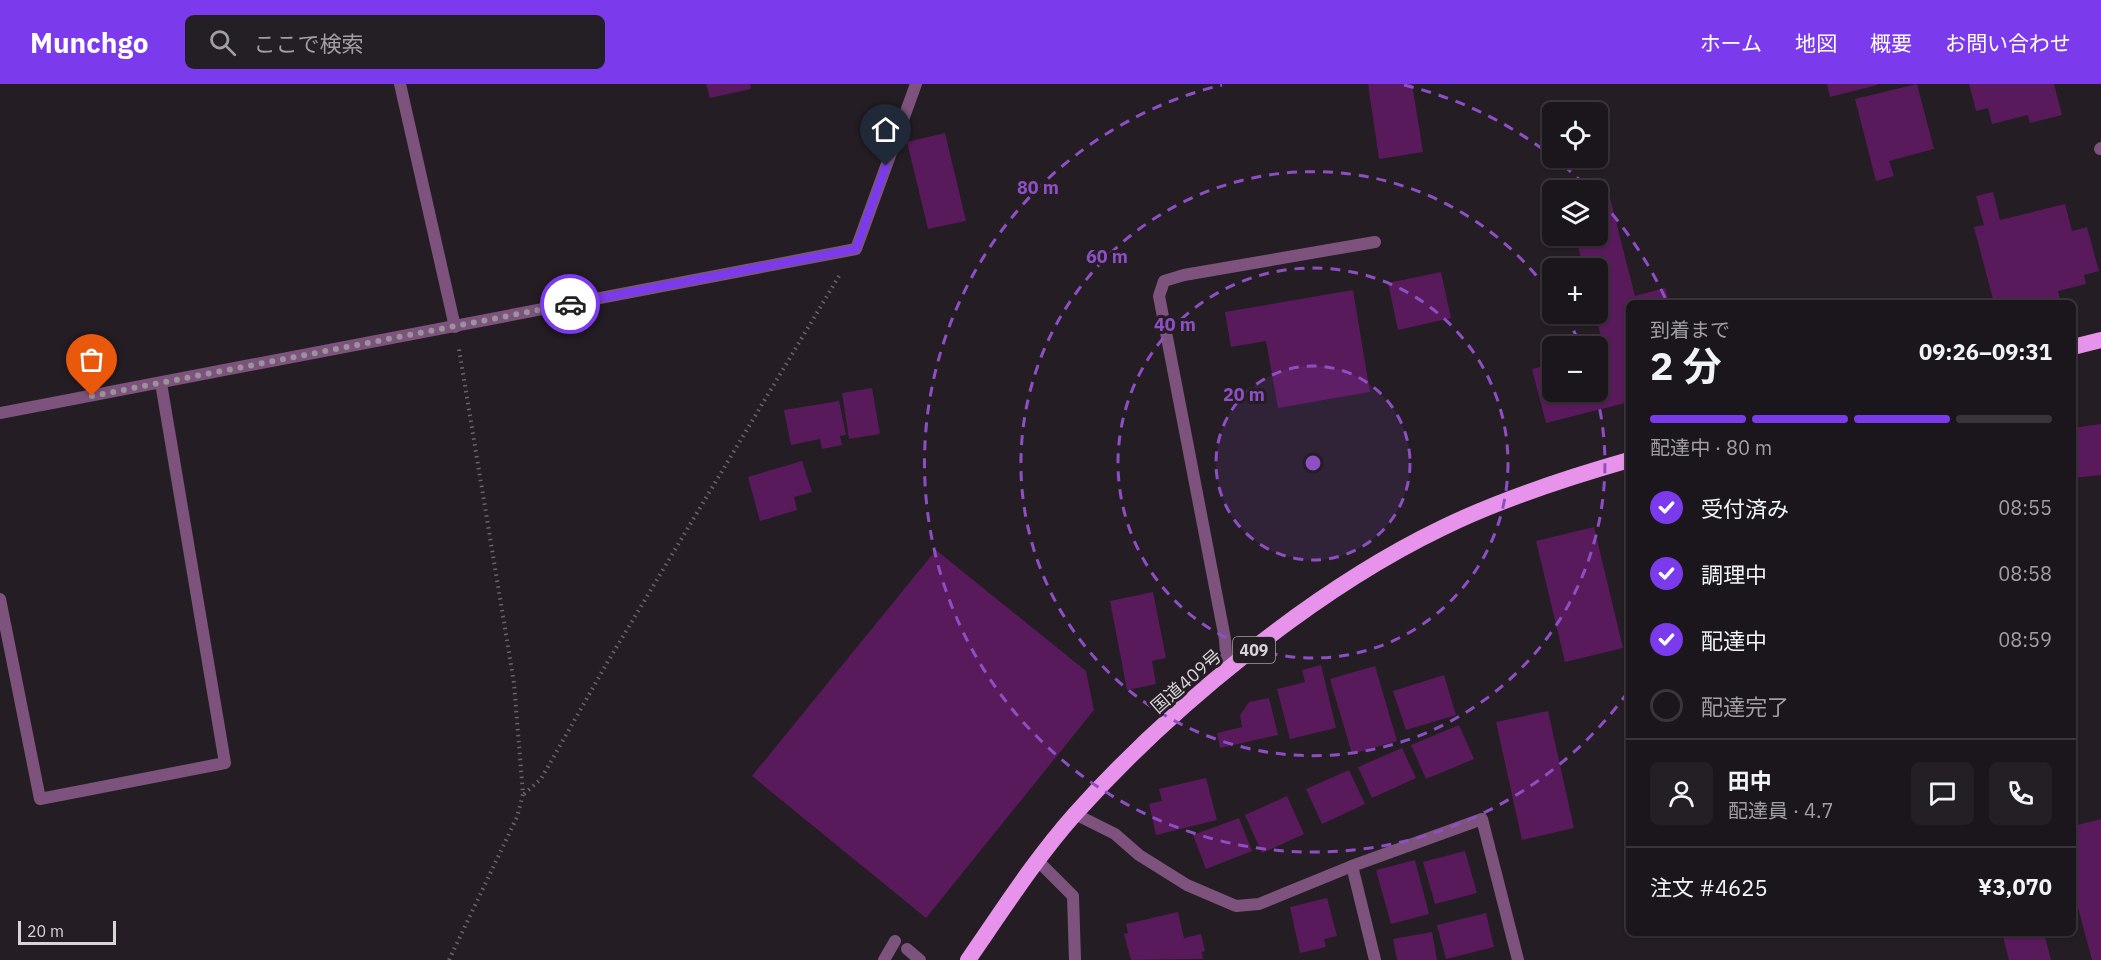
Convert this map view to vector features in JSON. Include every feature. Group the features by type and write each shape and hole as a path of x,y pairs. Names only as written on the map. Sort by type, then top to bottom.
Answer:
{"highway":[{"path":"2076,346 2101,340"},
{"name":"国道409号","path":"968,960 1037,860 1075,814 1163,725 1227,671 1347,584 1442,528 1509,500 1626,461"}],"street":[{"path":"400,84 455,327"},
{"path":"0,413 856,249 916,84"},
{"path":"1227,671 1225,639 1159,296 1164,281 1184,275 1375,242"},
{"path":"0,599 40,799 225,763 161,383"},
{"path":"1075,814 1115,834 1139,855 1187,885 1236,906 1259,904 1352,866 1482,819 1518,960"},
{"path":"1037,860 1073,896 1075,960"},
{"path":"1352,866 1375,960"},
{"path":"884,960 895,941"},
{"path":"907,950 920,960"}],"path":[{"path":"523,794 541,779 607,663 707,501 856,249"},
{"path":"449,960 517,817 523,794 514,683 455,327"}],"building":[{"path":"706,84 750,84 751,89 710,98"},
{"path":"1368,84 1412,84 1423,152 1379,159"},
{"path":"1827,84 1877,84 1877,85 1830,97"},
{"path":"1917,84 1934,149 1889,161 1894,176 1876,181 1855,99"},
{"path":"1969,84 2054,84 2062,115 2030,123 2028,115 1992,124 1988,108 1976,111"},
{"path":"945,133 966,221 928,229 907,142"},
{"path":"1993,192 2000,220 2065,204 2072,231 2087,227 2099,271 2084,275 2086,284 2058,291 2060,300 2030,300 2030,298 1993,300 1974,227 1984,225 1976,196"},
{"path":"1610,198 1635,296 1665,288 1668,300 1626,300 1626,403 1546,423 1532,369 1542,366 1542,402 1608,402 1608,336 1601,336 1598,324 1608,324 1608,258 1581,258 1578,246 1608,246 1608,199"},
{"path":"1441,272 1451,318 1398,330 1388,283"},
{"path":"1353,290 1370,392 1278,408 1266,341 1231,347 1225,312"},
{"path":"872,388 880,434 849,439 842,393"},
{"path":"839,401 846,435 840,436 842,445 822,449 820,439 791,445 784,410"},
{"path":"2101,424 2101,475 2076,478 2076,428"},
{"path":"802,461 812,492 794,497 797,510 760,521 748,477"},
{"path":"1594,527 1623,648 1565,662 1536,541"},
{"path":"936,550 1086,671 1094,710 926,918 752,776"},
{"path":"1153,592 1166,658 1152,661 1156,684 1127,690 1110,601"},
{"path":"1321,665 1336,728 1290,739 1277,689 1305,682 1302,670"},
{"path":"1375,666 1397,741 1352,754 1330,679"},
{"path":"1444,675 1456,715 1406,730 1393,691"},
{"path":"1269,698 1278,735 1220,748 1217,733 1242,727 1240,715 1249,702"},
{"path":"1548,711 1574,828 1522,840 1496,722"},
{"path":"1459,725 1474,759 1426,779 1411,745"},
{"path":"1402,748 1416,778 1372,798 1358,767"},
{"path":"1349,770 1365,804 1322,824 1306,789"},
{"path":"1206,778 1217,820 1156,835 1149,804 1162,801 1159,789"},
{"path":"1287,796 1304,834 1262,853 1245,815"},
{"path":"1239,818 1252,851 1206,869 1193,835"},
{"path":"2101,819 2101,960 2092,960 2076,900 2076,825"},
{"path":"1465,851 1477,893 1435,904 1423,862"},
{"path":"1415,860 1429,914 1391,924 1376,870"},
{"path":"1327,898 1337,936 1324,939 1326,947 1300,953 1290,907"},
{"path":"1178,912 1184,938 1201,934 1205,951 1202,952 1203,959 1131,960 1124,934 1128,933 1126,924"},
{"path":"1486,913 1494,947 1446,959 1437,925"},
{"path":"1432,932 1437,960 1397,960 1393,939"},
{"path":"2003,936 2045,936 2051,960 2009,960"}],"way so far":[{"path":"92,396 570,304"}],"route":[{"path":"570,304 856,249 886,166"}]}
